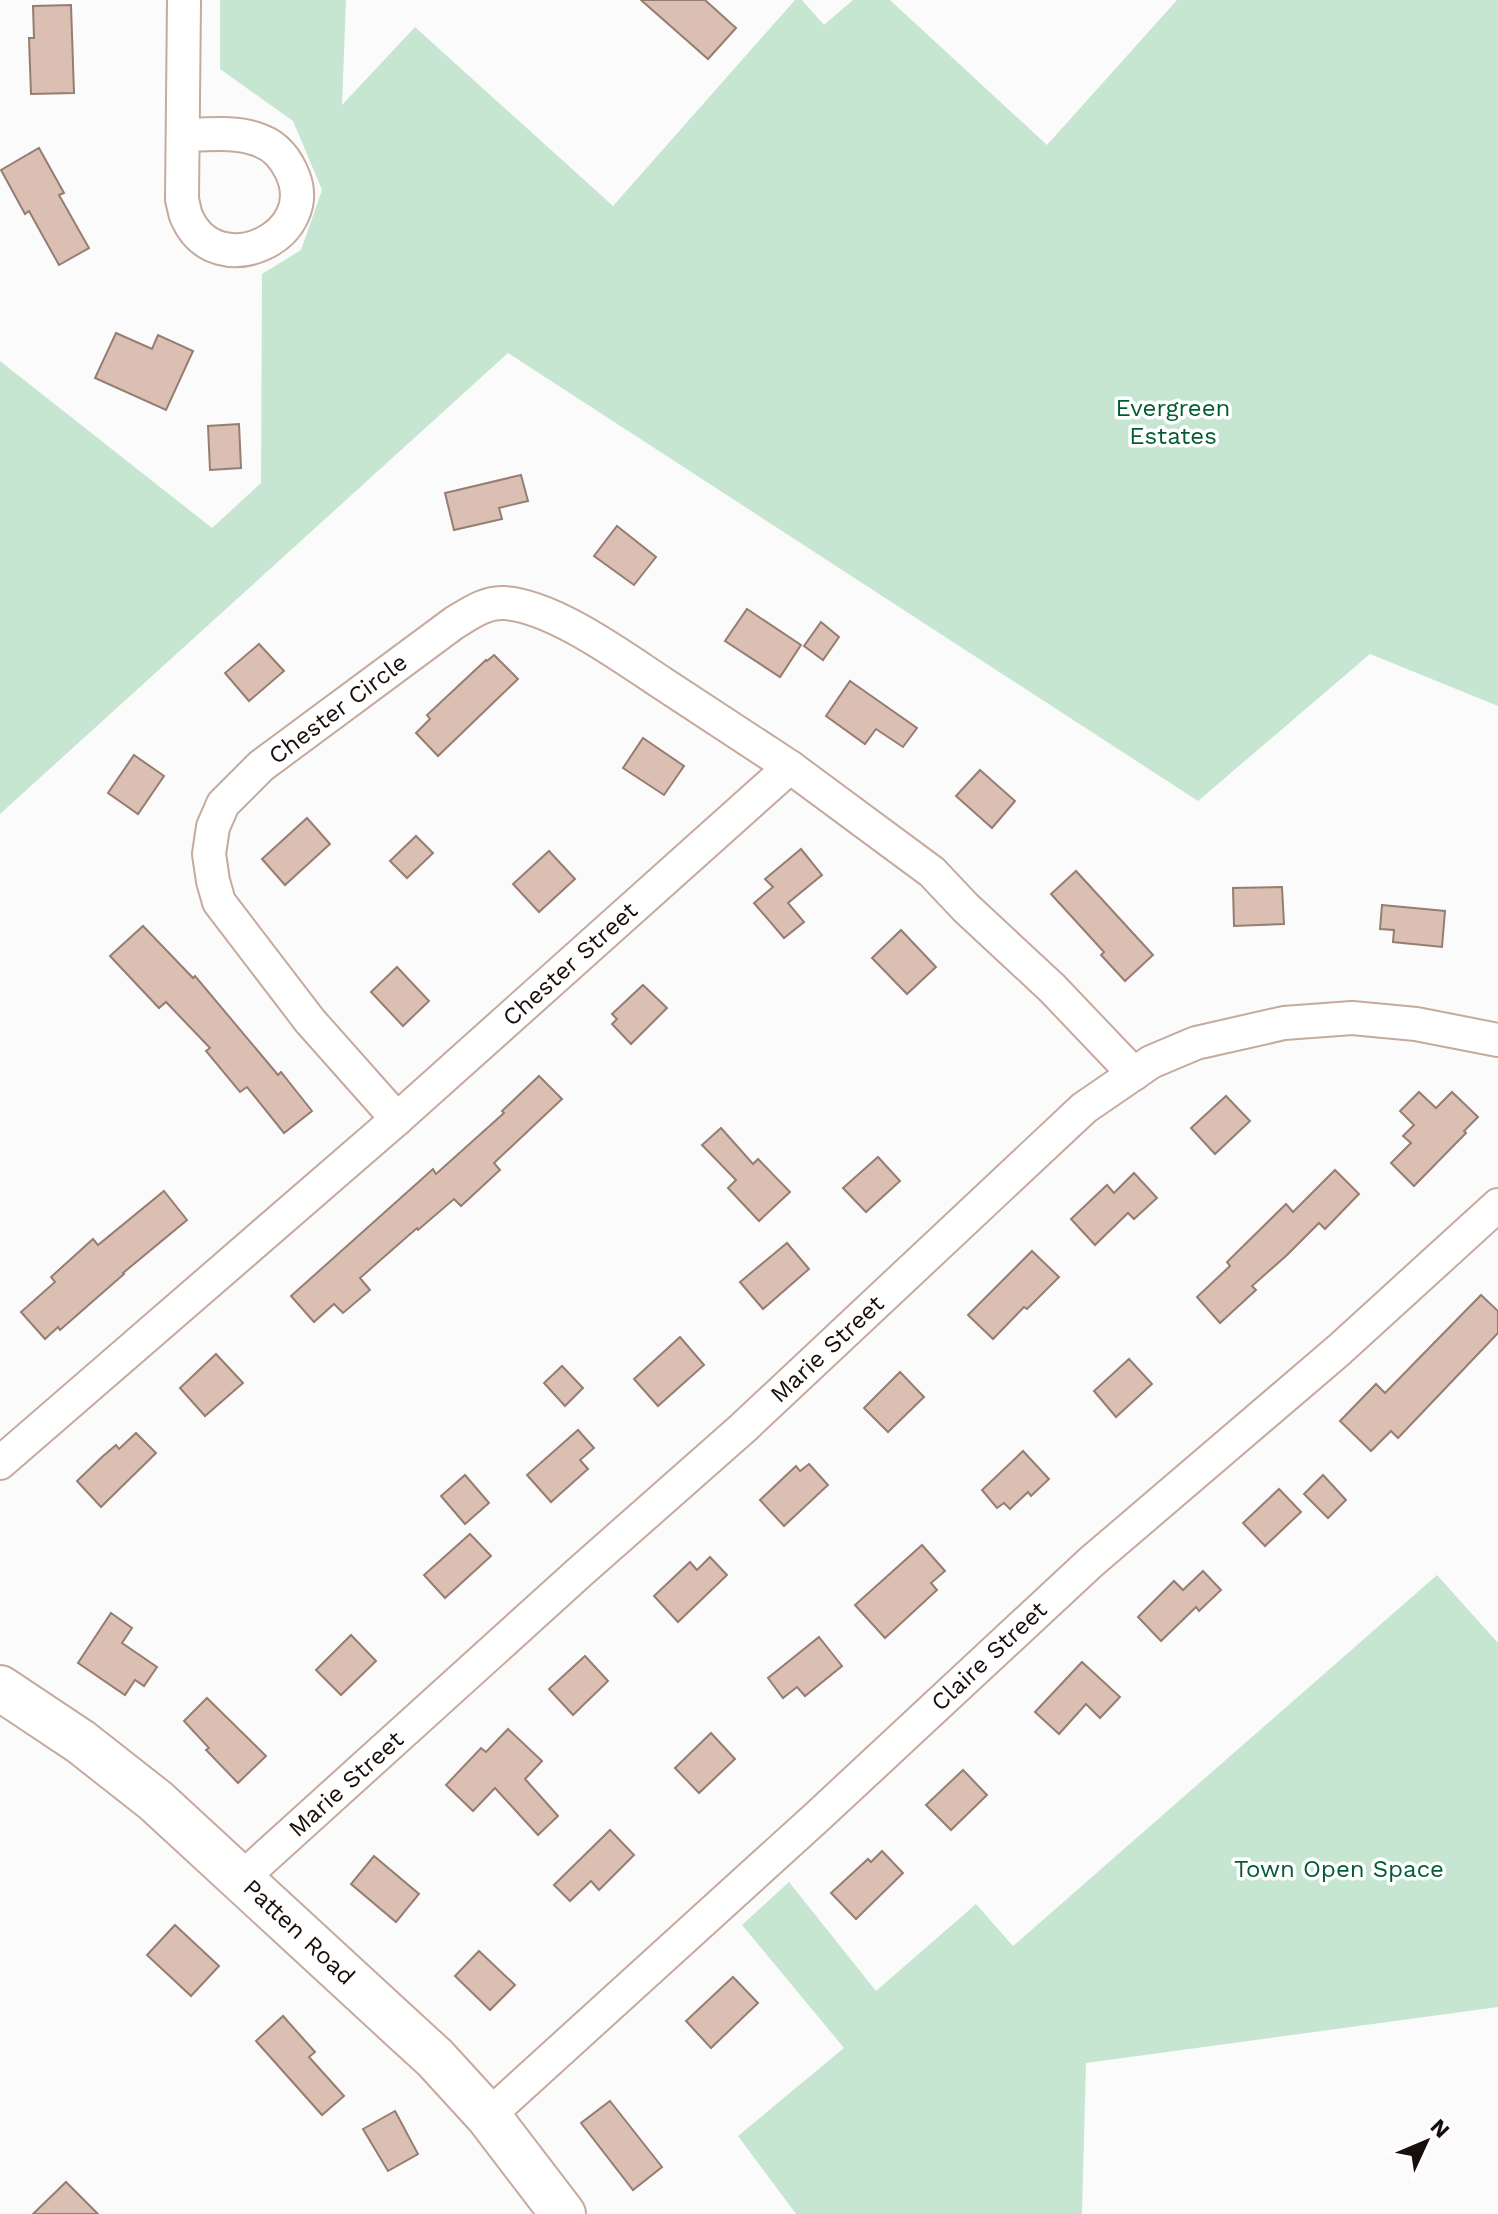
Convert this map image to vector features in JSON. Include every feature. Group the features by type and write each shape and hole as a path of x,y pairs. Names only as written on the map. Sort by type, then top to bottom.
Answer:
{"street":[{"path":"183,135 184,0"},
{"name":"Chester Circle","path":"397,1119 310,1021 219,902 209,854 213,827 223,804 261,766 454,623 480,608 506,603 527,607 570,625 790,767"},
{"path":"790,767 932,872 1052,988 1134,1074"},
{"name":"Chester Street","path":"0,1463 397,1119 790,767"},
{"name":"Marie Street","path":"242,1878 743,1428 1084,1108 1151,1062 1196,1043 1284,1023 1352,1018 1416,1024 1498,1040"},
{"name":"Claire Street","path":"488,2116 817,1817 1091,1562 1339,1350 1498,1205"},
{"name":"Patten Road","path":"0,1688 81,1742 156,1801 435,2058 488,2116 563,2214"}],"green space":[{"name":"Evergreen Estates","path":"220,0 346,0 342,105 415,27 613,206 795,0 802,0 824,25 853,0 890,0 1047,145 1177,0 1498,0 1498,706 1370,654 1198,801 508,353 0,814 0,361 212,528 261,483 262,274 301,250 322,190 293,121 220,69"},
{"name":"Town Open Space","path":"1437,1575 1498,1643 1498,2007 1086,2063 1082,2214 796,2214 738,2136 844,2048 742,1925 789,1882 876,1991 976,1904 1013,1946"}],"building":[{"path":"641,0 705,0 736,28 708,59"},
{"path":"71,5 74,93 31,94 29,38 34,38 33,6"},
{"path":"39,148 64,193 59,195 89,248 59,265 29,211 25,214 1,170"},
{"path":"116,333 152,349 158,335 193,351 166,410 95,378"},
{"path":"239,424 241,468 210,470 208,426"},
{"path":"521,475 528,501 499,508 502,519 454,530 445,493"},
{"path":"617,526 656,557 634,585 594,556"},
{"path":"747,609 801,645 780,677 725,641"},
{"path":"821,622 839,637 823,660 804,646"},
{"path":"259,644 284,671 249,701 225,673"},
{"path":"494,655 518,679 438,756 416,733 430,719 427,715"},
{"path":"850,681 917,728 903,747 876,729 865,744 826,716"},
{"path":"643,738 684,766 664,795 623,768"},
{"path":"134,755 164,776 138,814 108,793"},
{"path":"980,770 1015,801 992,828 956,796"},
{"path":"307,818 330,844 285,885 262,859"},
{"path":"416,836 433,853 407,878 390,861"},
{"path":"801,849 822,875 788,903 804,922 784,938 754,903 773,887 765,879"},
{"path":"549,851 575,879 539,912 513,884"},
{"path":"1076,871 1153,955 1125,981 1101,955 1104,952 1051,894"},
{"path":"1282,887 1284,924 1234,926 1233,888"},
{"path":"1382,905 1445,911 1442,947 1393,942 1394,930 1380,929"},
{"path":"143,926 193,978 195,976 312,1111 284,1133 247,1087 240,1092 206,1051 210,1048 166,1002 159,1008 110,956"},
{"path":"901,930 936,967 907,994 872,958"},
{"path":"397,967 429,1001 403,1026 371,992"},
{"path":"643,985 667,1008 631,1044 612,1024 617,1019 612,1014"},
{"path":"539,1076 562,1099 494,1163 500,1170 461,1206 454,1199 360,1278 370,1290 343,1313 334,1304 314,1322 291,1296 433,1169 436,1174 504,1113 502,1111"},
{"path":"1419,1092 1436,1108 1452,1092 1478,1117 1414,1186 1391,1163 1411,1143 1403,1136 1414,1125 1400,1111"},
{"path":"1226,1096 1250,1121 1215,1154 1191,1128"},
{"path":"721,1128 753,1164 758,1159 790,1192 759,1221 728,1188 736,1180 702,1145"},
{"path":"878,1157 900,1181 866,1212 843,1188"},
{"path":"1335,1170 1359,1194 1325,1229 1319,1223 1252,1286 1256,1290 1220,1323 1197,1297 1230,1266 1227,1262 1286,1204 1293,1212"},
{"path":"1134,1173 1157,1198 1134,1219 1128,1213 1095,1245 1071,1219 1107,1185 1114,1193"},
{"path":"164,1191 187,1220 60,1330 58,1327 45,1339 21,1312 55,1282 51,1277 93,1239 98,1245"},
{"path":"787,1243 809,1269 763,1309 740,1282"},
{"path":"1032,1251 1059,1277 993,1339 968,1315"},
{"path":"1481,1295 1498,1311 1498,1333 1398,1438 1391,1431 1371,1451 1340,1421 1376,1384 1385,1393"},
{"path":"680,1337 704,1365 658,1406 634,1379"},
{"path":"216,1354 243,1383 205,1416 180,1388"},
{"path":"1129,1359 1152,1384 1116,1417 1094,1391"},
{"path":"562,1366 583,1388 565,1406 544,1383"},
{"path":"900,1372 924,1397 888,1432 864,1408"},
{"path":"578,1430 594,1448 580,1460 588,1469 551,1502 527,1475"},
{"path":"136,1433 156,1453 101,1507 77,1481 116,1445 119,1449"},
{"path":"1023,1451 1049,1479 1031,1496 1028,1492 1010,1509 1004,1503 997,1508 982,1490"},
{"path":"809,1464 828,1485 784,1526 760,1500 796,1466 800,1471"},
{"path":"465,1475 489,1503 465,1524 441,1496"},
{"path":"1323,1475 1346,1500 1328,1518 1304,1494"},
{"path":"1279,1489 1301,1512 1265,1546 1243,1523"},
{"path":"470,1534 491,1556 445,1598 424,1575"},
{"path":"922,1545 945,1571 931,1583 937,1590 885,1638 855,1605"},
{"path":"710,1557 727,1575 678,1622 654,1596 690,1562 697,1570"},
{"path":"1203,1571 1221,1590 1199,1611 1196,1607 1161,1641 1138,1617 1174,1581 1183,1590"},
{"path":"111,1613 132,1628 122,1643 157,1667 144,1686 135,1680 125,1695 78,1663"},
{"path":"351,1635 376,1661 341,1695 316,1670"},
{"path":"819,1637 842,1666 805,1696 797,1687 783,1698 768,1678"},
{"path":"585,1656 608,1681 573,1715 549,1689"},
{"path":"1082,1662 1120,1697 1100,1718 1086,1704 1059,1734 1035,1712"},
{"path":"207,1698 266,1756 238,1783 206,1750 209,1748 184,1721"},
{"path":"508,1729 542,1761 525,1779 558,1816 538,1835 495,1788 473,1811 446,1785 481,1748 486,1752"},
{"path":"711,1733 735,1759 699,1793 675,1768"},
{"path":"963,1770 987,1795 951,1830 926,1805"},
{"path":"610,1830 634,1855 599,1890 591,1881 570,1901 554,1885"},
{"path":"882,1851 903,1873 856,1919 831,1893 868,1859 871,1862"},
{"path":"374,1856 419,1894 396,1922 351,1884"},
{"path":"175,1925 219,1966 191,1996 147,1955"},
{"path":"479,1951 515,1985 490,2010 455,1976"},
{"path":"733,1977 758,2003 711,2048 686,2021"},
{"path":"283,2016 315,2052 309,2057 344,2096 322,2115 256,2041"},
{"path":"610,2101 662,2167 633,2190 581,2123"},
{"path":"395,2111 418,2154 388,2171 363,2129"},
{"path":"66,2182 98,2214 33,2214"}]}
